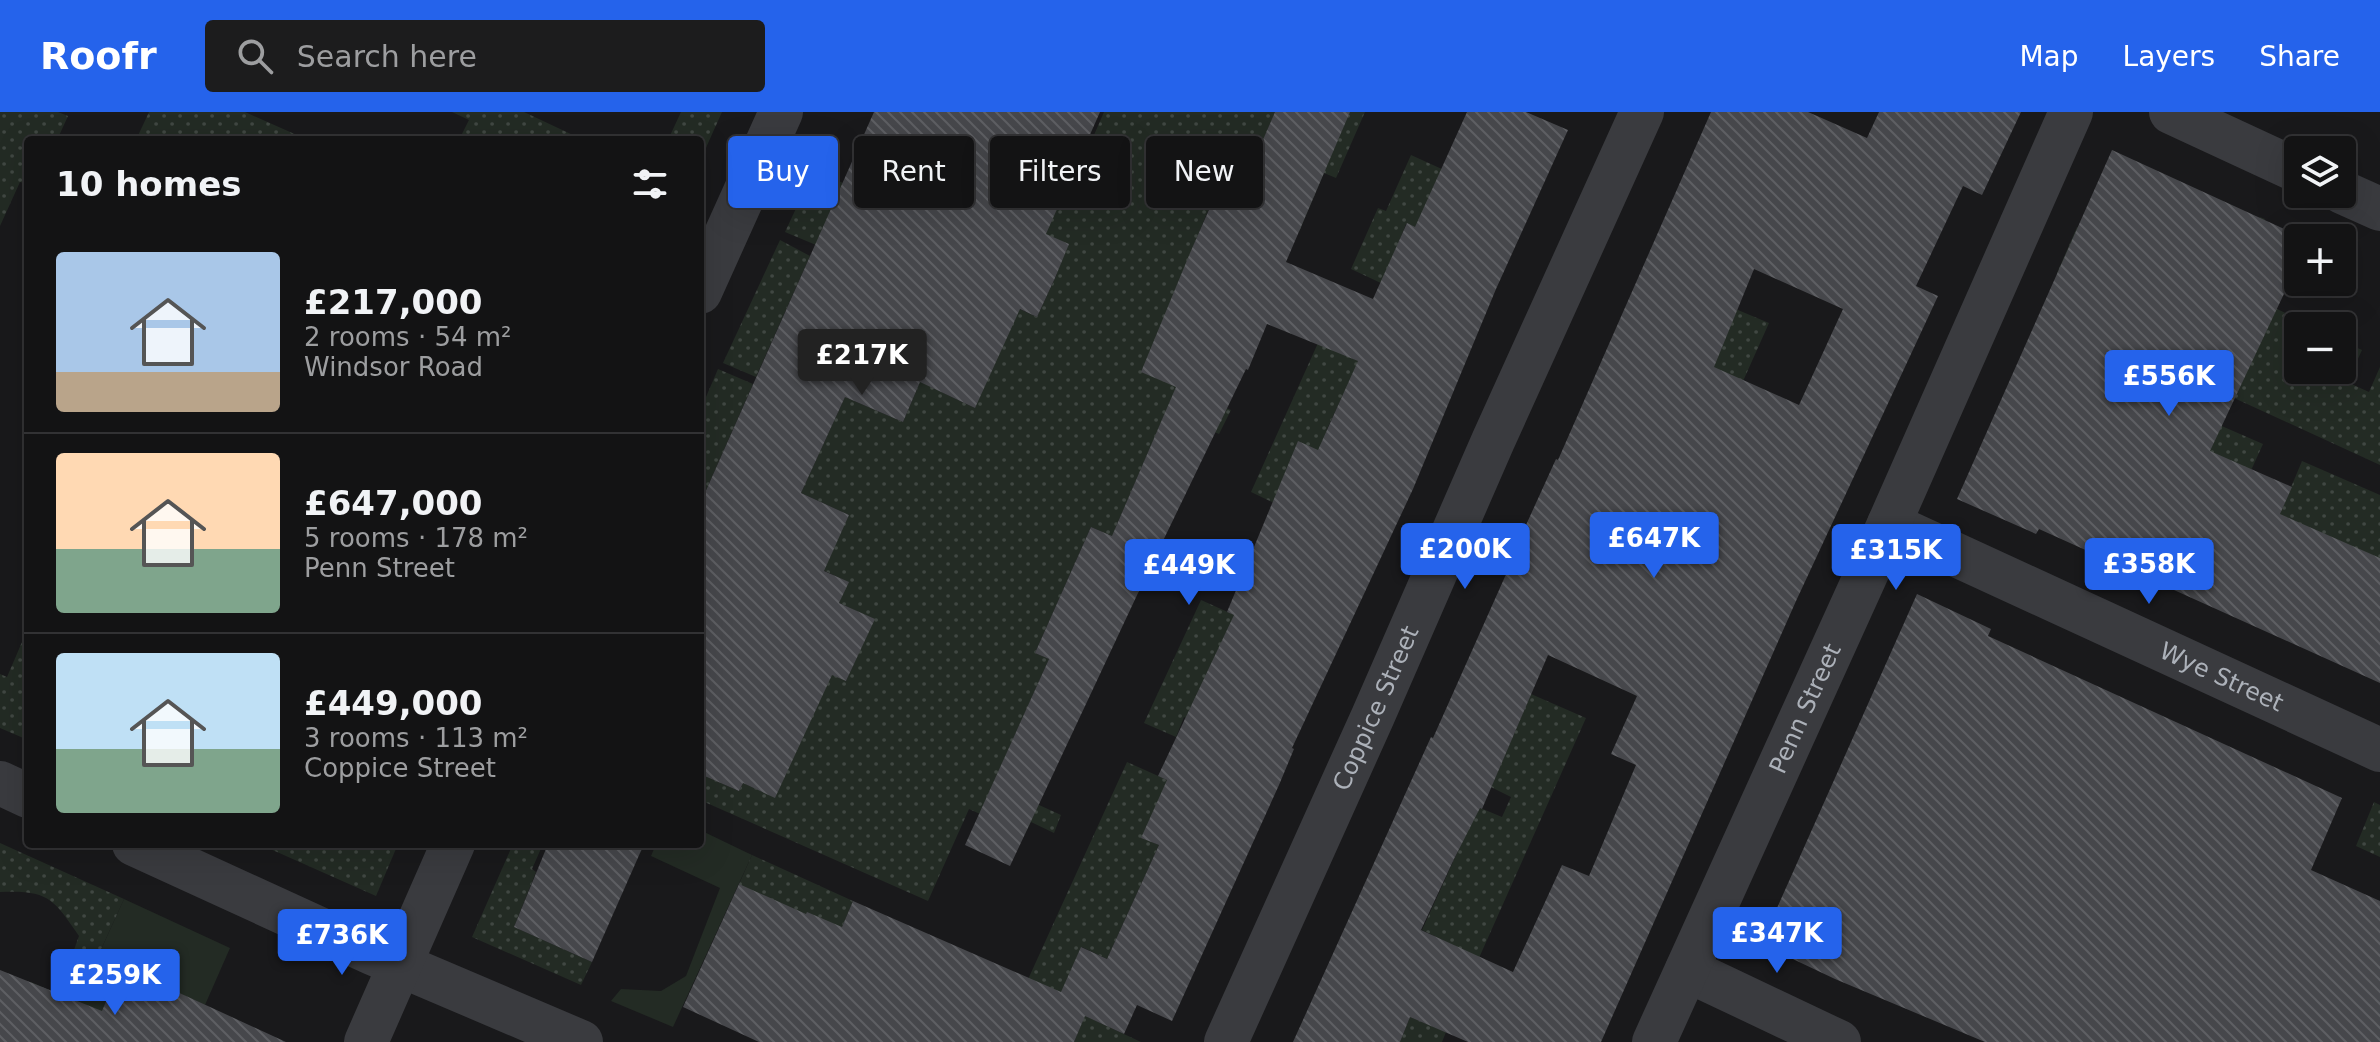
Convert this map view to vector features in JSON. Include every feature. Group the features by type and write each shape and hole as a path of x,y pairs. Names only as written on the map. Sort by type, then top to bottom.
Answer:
{"street":[{"path":"704,283 781,112"},
{"name":"Coppice Street","path":"1226,1042 1642,112"},
{"name":"Penn Street","path":"1654,1042 1889,524 2071,112"},
{"path":"2171,112 2284,164"},
{"path":"2356,198 2380,209"},
{"name":"Wye Street","path":"1889,524 2380,750"},
{"path":"0,783 24,794"},
{"path":"143,848 399,965 581,1042"},
{"path":"366,1042 451,848"},
{"path":"1687,970 1839,1042"}],"shaded area":[{"path":"0,112 58,112 68,116 59,136 24,136 24,183 20,182 0,226"},
{"path":"149,112 245,112 299,136 138,136"},
{"path":"452,112 524,112 575,136 461,136 469,120"},
{"path":"681,112 722,112 704,152 704,136 670,136"},
{"path":"1104,112 1275,112 1263,140 1263,136 1146,136 1146,208 1209,208 1142,372 1231,410 1219,434 1166,411 1115,529 1165,553 1163,558 1091,527 1035,653 1049,659 993,784 1061,815 1054,833 1031,822 1025,834 969,809 928,901 704,802 704,776 739,791 743,783 775,797 800,660 846,681 874,619 839,603 848,582 823,570 849,515 801,493 845,397 903,422 918,387 893,364 975,408 913,261 1037,317 1057,274 968,208 974,208 974,182 990,176 990,208 1130,208 1130,136 1094,136"},
{"path":"1350,112 1365,112 1336,178 1324,173 1299,232 1242,208 1263,208 1263,144"},
{"path":"1411,155 1466,180 1439,237 1406,224 1398,244 1428,257 1383,284 1351,269 1378,208 1386,211"},
{"path":"796,208 832,208 816,245 785,232"},
{"path":"2260,217 2265,219 2221,315 2275,308 2284,312 2284,384 2351,384 2369,392 2380,367 2380,465 2234,398 2078,282 2057,273 2077,227 2224,297"},
{"path":"780,240 810,256 756,377 723,363"},
{"path":"1714,300 1769,323 1727,417 1602,360 1606,352 1689,356"},
{"path":"1318,343 1379,370 1343,395 1327,429 1312,521 1251,492"},
{"path":"2356,347 2362,350 2356,363"},
{"path":"718,369 753,384 704,495 704,402"},
{"path":"2185,410 2263,444 2229,519"},
{"path":"2302,461 2380,495 2380,589 2279,516"},
{"path":"1201,600 1261,627 1227,631 1216,654 1216,730 1184,717 1176,737 1144,723"},
{"path":"24,637 24,738 0,728 0,674 7,677"},
{"path":"1531,694 1586,718 1462,996 1455,946 1422,930 1478,807 1502,817 1511,797 1491,787"},
{"path":"1127,762 1185,788 1142,838 1159,845 1107,959 1082,947 1064,1006 1141,1042 1074,1042 1080,1027 1077,1017 1009,1021"},
{"path":"2374,802 2380,805 2380,857 2356,846"},
{"path":"704,832 752,855 673,1027 611,1001 621,989 661,991 686,976 720,888 651,856 654,848 704,848"},
{"path":"0,843 124,899 77,1002 7,1042 31,982 58,994 79,936 48,899 29,893 0,892"},
{"path":"268,848 396,848 376,896"},
{"path":"511,848 541,848 532,869 536,872 514,927 592,962 581,985 472,937"},
{"path":"752,855 853,901 842,927 788,955 739,884"},
{"path":"124,899 230,948 205,1005 136,973 132,981 113,985 113,1016 59,1042"},
{"path":"1410,1017 1446,1032 1442,1042 1400,1042"}],"building":[{"path":"874,112 1100,112 1089,136 990,136 990,208 1058,208 1046,234 1069,244 1055,278 1037,317 1020,309 975,408 920,382 903,422 845,397 801,493 849,515 824,571 849,582 839,603 875,619 846,681 832,675 775,798 743,783 739,791 704,776 704,495 831,208 838,208 838,193 854,157 854,208 974,208 974,136 863,136"},
{"path":"1275,112 1350,112 1286,262 1373,299 1407,223 1415,227 1467,112 1526,112 1568,130 1496,289 1413,489 1292,748 1279,785 1172,1021 1137,1005 1124,1034 1085,1016 1074,1042 759,1042 683,1007 739,884 842,927 853,901 1061,992 1081,947 1107,959 1159,845 1141,838 1167,780 1158,776 1234,615 1227,612 1298,441 1318,450 1358,361 1267,324 1248,370 1146,576 1010,866 965,845 1049,659 1035,653 1091,527 1112,536 1176,387 1141,372 1210,208 1263,208 1263,140"},
{"path":"1711,112 1808,112 1867,138 1879,112 2021,112 1982,195 1963,186 1916,286 1938,296 1796,601 1601,1042 1468,1042 1410,1017 1400,1042 1293,1042 1433,738 1556,459","holes":["1754,269 1843,309 1799,405 1714,367","1548,655 1637,696 1611,754 1636,765 1589,876 1562,865 1513,972 1421,930 1454,859 1482,809"]},
{"path":"2112,150 2284,229 2284,294 2210,451 2292,487 2280,514 2380,558 2380,683 2039,529 2036,534 1957,499"},
{"path":"1917,594 1991,629 1988,636 2342,798 2311,870 2380,901 2380,1042 1985,1042 1835,979 1761,944"},
{"path":"546,848 642,848 592,962 514,927"},
{"path":"0,970 102,1011 113,985 147,978 286,1042 0,1042"}]}
